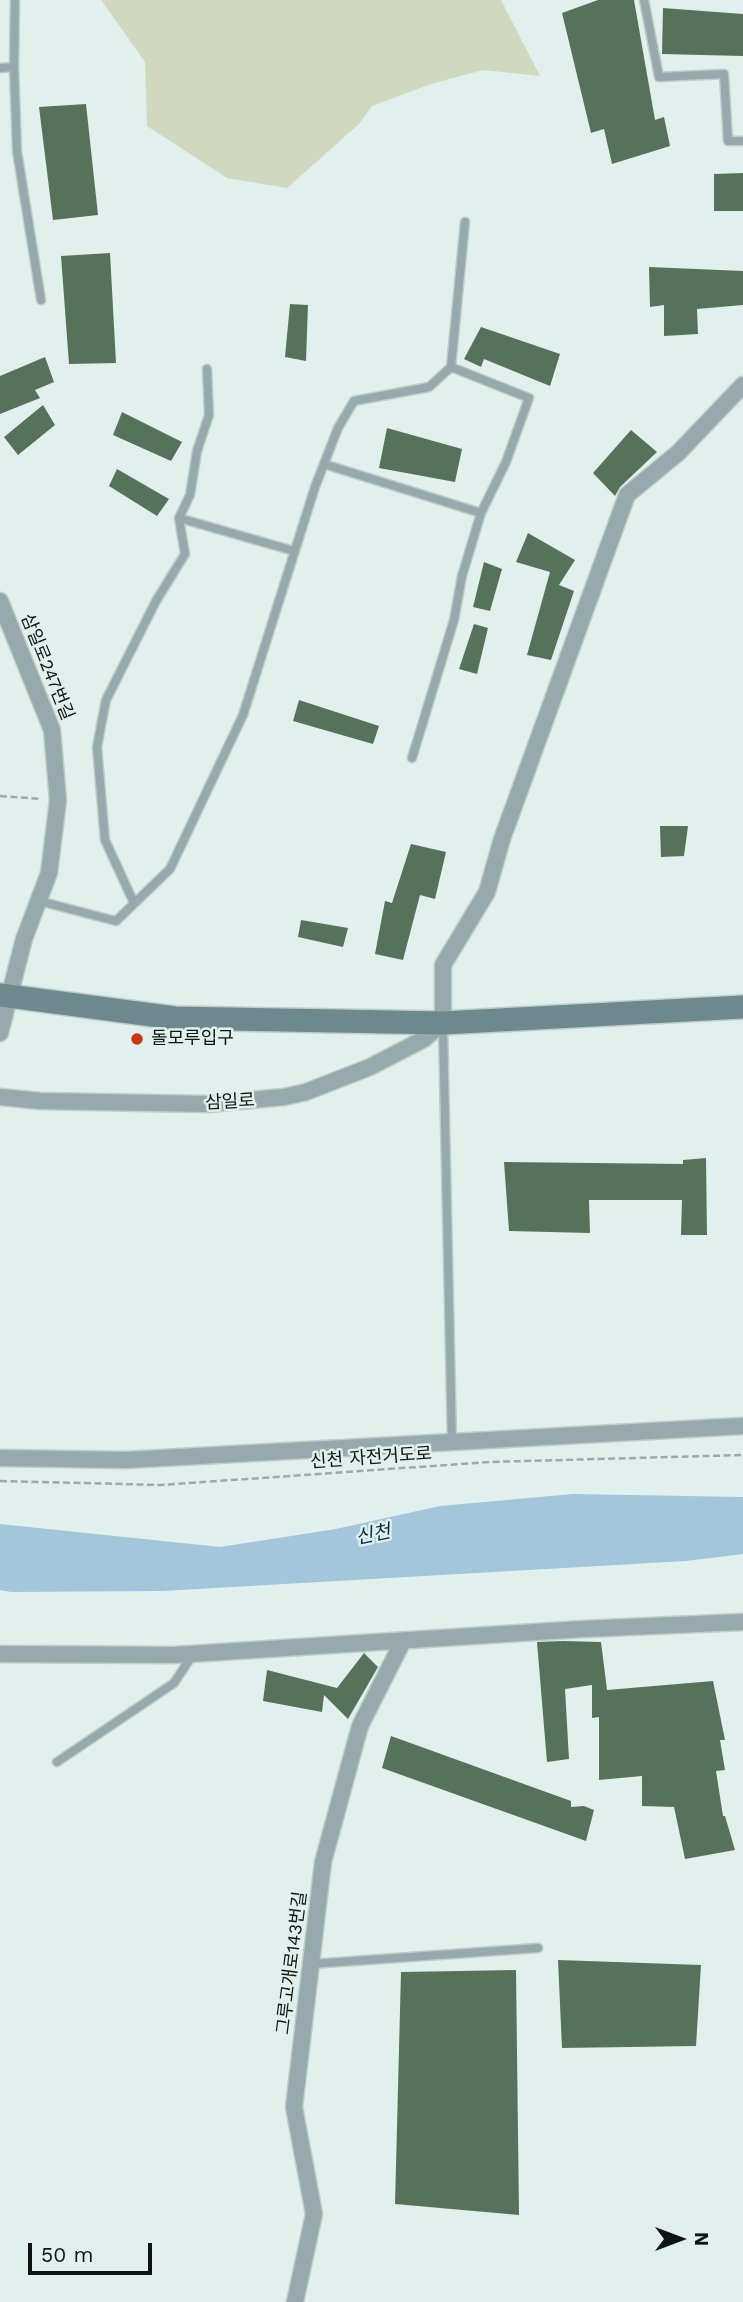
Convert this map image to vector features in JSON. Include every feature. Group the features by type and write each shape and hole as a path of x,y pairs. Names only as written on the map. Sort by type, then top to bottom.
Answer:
{"main road":[{"path":"5,996 175,1018 443,1023 743,1007"}],"street":[{"path":"443,1023 443,965 487,892 502,839 627,495 678,453 743,385"},
{"name":"삼일로247번길","path":"0,601 52,730 58,800 49,873 5,996 0,1033"},
{"name":"삼일로","path":"0,1097 40,1101 207,1104 284,1097 306,1092 370,1067 424,1039 443,1023"},
{"path":"0,1458 126,1460 743,1426"},
{"path":"0,1654 194,1653 743,1622"},
{"name":"그루고개로143번길","path":"296,2302 314,2214 295,2107 323,1861 360,1726 404,1641"}],"lane":[{"path":"15,0 18,152 41,300"},
{"path":"644,0 659,77 724,74 728,141 743,142"},
{"path":"0,68 15,67"},
{"path":"38,901 116,921 170,869 243,715 295,551 338,428 354,401 429,387 452,367 465,222"},
{"path":"412,758 454,620 462,576 481,513 506,462 529,398 452,367"},
{"path":"134,903 105,840 97,747 106,700 156,601 185,554 179,518 190,495 197,451 209,415 206,369"},
{"path":"324,464 481,513"},
{"path":"179,518 295,551"},
{"path":"443,1023 452,1444"},
{"path":"57,1762 174,1682 194,1653"},
{"path":"311,1964 538,1948"}],"path":[{"path":"0,796 58,800"},
{"name":"신천 자전거도로","path":"0,1481 161,1485 489,1462 743,1455"}],"green space":[{"path":"101,0 501,0 540,76 483,70 431,84 372,106 359,124 287,188 227,178 147,126 145,62"}],"water":[{"name":"신천","path":"573,1494 743,1497 743,1554 686,1561 162,1591 0,1590 0,1524 220,1547 336,1529 440,1506"}],"building":[{"path":"598,0 634,0 655,120 664,117 670,146 612,164 604,129 591,133 562,13"},
{"path":"663,8 743,14 743,56 662,54"},
{"path":"86,104 98,215 53,220 39,107"},
{"path":"743,173 743,211 714,211 714,174"},
{"path":"110,253 116,363 69,364 61,256"},
{"path":"649,267 743,271 743,305 697,309 698,334 664,336 664,305 650,307"},
{"path":"290,304 308,305 306,361 285,357"},
{"path":"481,327 560,354 550,386 484,359 481,367 464,359"},
{"path":"45,357 54,382 35,390 40,398 0,414 0,376"},
{"path":"43,405 55,425 18,455 4,437"},
{"path":"122,412 182,442 171,461 113,435"},
{"path":"387,428 462,449 455,482 379,468"},
{"path":"631,430 657,452 620,487 615,496 593,473"},
{"path":"117,469 169,499 157,516 109,486"},
{"path":"528,533 575,560 559,585 574,591 551,660 527,655 550,572 516,562"},
{"path":"484,562 502,569 490,611 473,607"},
{"path":"474,624 488,628 477,674 459,669"},
{"path":"299,700 379,726 373,744 293,721"},
{"path":"660,826 688,826 684,856 661,857"},
{"path":"411,844 446,852 435,899 420,895 403,960 375,954 385,901 392,903"},
{"path":"301,920 348,928 343,947 298,937"},
{"path":"706,1158 707,1235 681,1235 682,1200 589,1200 590,1233 509,1231 504,1162 683,1164 683,1160"},
{"path":"537,1642 601,1642 607,1690 713,1681 725,1740 720,1740 725,1770 716,1771 723,1816 735,1850 685,1859 674,1807 642,1806 642,1776 599,1780 599,1717 592,1718 592,1685 565,1689 569,1759 547,1762"},
{"path":"364,1653 378,1667 348,1719 324,1695 322,1712 263,1701 267,1670 337,1688"},
{"path":"391,1736 571,1801 571,1807 584,1806 594,1810 586,1841 382,1768"},
{"path":"558,1960 701,1965 696,2046 562,2048"},
{"path":"516,1970 519,2215 395,2204 401,1972"}],"place":[{"name":"돌모루입구","path":"137,1039"}]}
